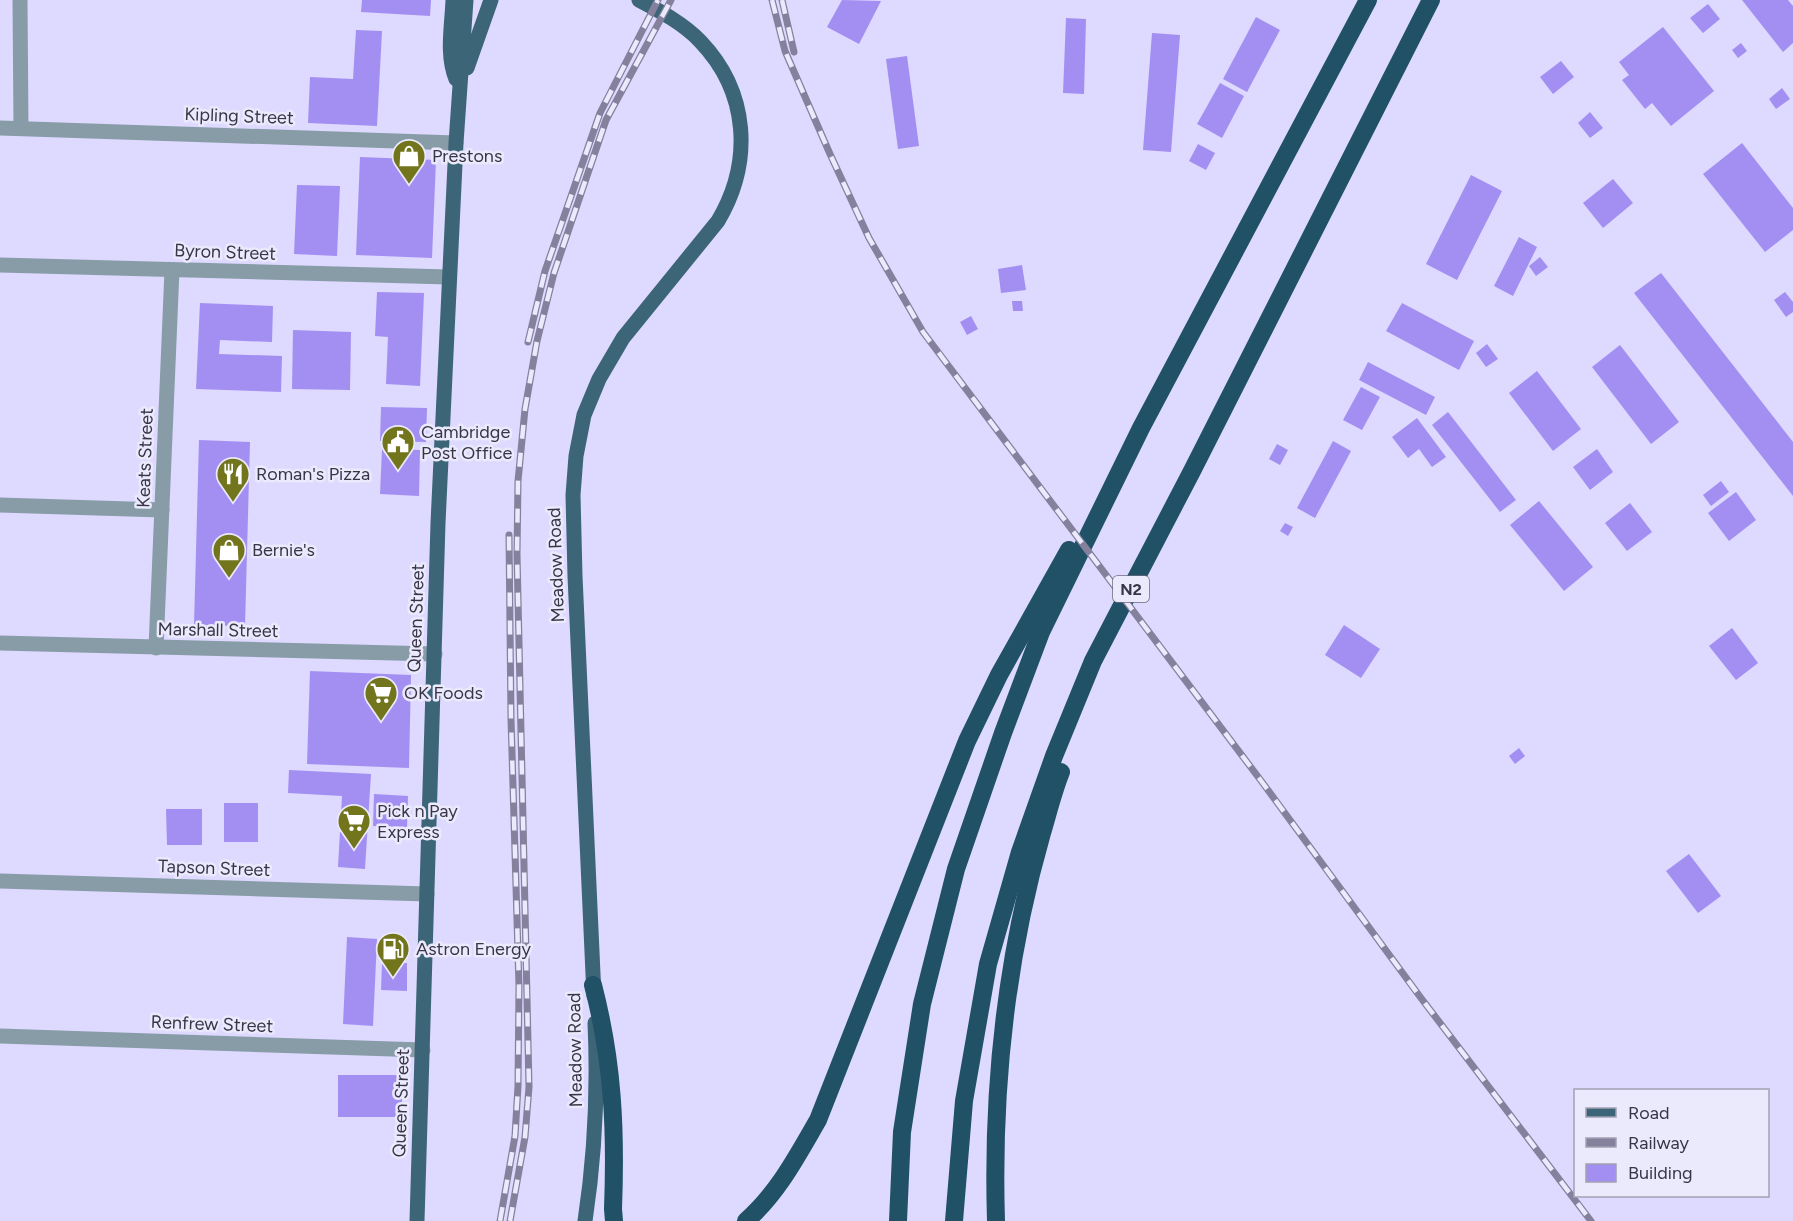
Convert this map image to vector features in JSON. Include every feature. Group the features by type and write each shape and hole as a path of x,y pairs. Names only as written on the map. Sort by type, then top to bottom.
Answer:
{"highway":[{"path":"898,1221 902,1132 922,1004 956,869 1041,632 1141,428 1368,0"},
{"name":"N2","path":"954,1221 964,1101 988,964 1020,852 1054,756 1093,661 1431,0"},
{"path":"746,1221 758,1211 786,1175 818,1120 967,741 1038,602 1141,428"},
{"path":"996,1221 995,1193 1002,1059 1015,953 1032,869 1058,779 1104,658 1192,471"},
{"path":"593,985 604,1029 610,1068 614,1117 614,1221"}],"main road":[{"path":"453,0 452,69 460,88"},
{"name":"Queen Street","path":"417,1221 438,523 456,143 466,0"},
{"name":"Queen Street","path":"460,88 465,47 476,0"},
{"path":"460,88 491,0"},
{"name":"Meadow Road","path":"585,1221 591,1183 596,1107 593,985 575,576 573,495 576,456 584,415 599,379 623,338 718,221 730,200 741,156 741,129 734,96 719,64 700,40 676,21 639,0"}],"street":[{"path":"20,0 21,128"},
{"name":"Kipling Street","path":"0,128 456,143"},
{"name":"Byron Street","path":"0,265 449,277"},
{"name":"Keats Street","path":"156,648 172,270"},
{"path":"0,505 162,510"},
{"name":"Marshall Street","path":"0,643 435,654"},
{"name":"Tapson Street","path":"0,881 427,894"},
{"name":"Renfrew Street","path":"0,1036 423,1050"}],"building":[{"path":"362,0 431,0 430,16 361,12"},
{"path":"842,0 881,1 859,44 827,27"},
{"path":"1742,0 1788,0 1793,6 1793,43 1783,52"},
{"path":"1708,4 1720,19 1703,33 1690,18"},
{"path":"1256,17 1280,30 1247,92 1223,79"},
{"path":"1066,18 1086,19 1084,94 1063,93"},
{"path":"1663,27 1714,91 1671,126 1652,103 1645,109 1622,80 1629,75 1619,62"},
{"path":"356,30 382,31 377,126 308,123 310,77 353,79"},
{"path":"1152,33 1180,35 1171,152 1143,150"},
{"path":"1741,43 1747,51 1738,58 1732,50"},
{"path":"907,56 919,146 898,149 886,59"},
{"path":"1561,61 1574,77 1553,94 1540,77"},
{"path":"1220,83 1244,96 1222,138 1197,124"},
{"path":"1782,88 1790,99 1776,109 1769,99"},
{"path":"1590,112 1603,128 1590,138 1578,123"},
{"path":"1742,143 1793,208 1793,230 1765,252 1703,174"},
{"path":"1198,144 1215,153 1206,170 1189,161"},
{"path":"360,157 436,160 432,258 356,255"},
{"path":"1471,175 1502,191 1457,280 1426,264"},
{"path":"1613,179 1633,203 1603,228 1583,203"},
{"path":"297,185 340,186 337,256 294,254"},
{"path":"1519,237 1537,247 1513,296 1494,286"},
{"path":"1540,257 1548,267 1536,276 1529,266"},
{"path":"1022,265 1026,290 1001,293 998,269"},
{"path":"1661,273 1793,442 1793,496 1634,293"},
{"path":"377,292 424,293 420,386 386,384 388,337 375,336"},
{"path":"1785,292 1793,302 1793,312 1786,317 1774,300"},
{"path":"1012,301 1022,301 1023,311 1013,311"},
{"path":"200,303 273,306 272,342 220,340 219,354 282,356 281,392 196,389"},
{"path":"1402,303 1474,341 1459,370 1386,331"},
{"path":"971,316 978,329 967,335 960,322"},
{"path":"293,330 351,332 350,390 292,389"},
{"path":"1487,344 1498,359 1486,367 1476,353"},
{"path":"1620,345 1679,422 1651,444 1592,367"},
{"path":"1368,362 1435,397 1426,415 1359,380"},
{"path":"1537,371 1581,429 1553,451 1509,393"},
{"path":"1361,387 1380,397 1362,430 1343,420"},
{"path":"381,407 427,408 426,442 380,441"},
{"path":"1448,412 1516,500 1500,512 1432,425"},
{"path":"1417,418 1446,457 1432,467 1419,449 1408,458 1392,437"},
{"path":"199,440 250,442 245,626 194,625"},
{"path":"1333,441 1351,451 1315,518 1297,508"},
{"path":"1277,444 1288,450 1280,465 1269,459"},
{"path":"382,449 420,450 419,496 380,494"},
{"path":"1597,449 1613,472 1590,490 1573,467"},
{"path":"1721,481 1729,492 1711,506 1703,495"},
{"path":"1736,492 1756,520 1729,541 1708,513"},
{"path":"1539,501 1593,567 1564,591 1510,525"},
{"path":"1630,503 1652,532 1627,551 1605,523"},
{"path":"1285,523 1293,527 1288,536 1280,531"},
{"path":"1344,625 1380,649 1361,678 1325,655"},
{"path":"1732,628 1758,663 1736,680 1709,646"},
{"path":"310,671 411,675 409,768 307,764"},
{"path":"1519,748 1525,756 1515,764 1509,756"},
{"path":"289,770 371,774 365,869 338,867 342,796 288,793"},
{"path":"374,794 408,796 407,827 373,826"},
{"path":"224,803 258,803 258,842 224,842"},
{"path":"166,809 202,809 202,845 167,845"},
{"path":"1689,854 1721,896 1698,913 1666,871"},
{"path":"347,937 377,939 373,1026 343,1024"},
{"path":"382,963 407,963 407,991 381,990"},
{"path":"338,1075 402,1075 402,1117 338,1117"}],"railway":[{"path":"528,342 545,271 600,113 658,0"},
{"path":"510,1221 525,1137 529,1087 517,554 518,481 525,409 537,341 554,273 606,120 671,0"},
{"path":"772,0 785,51 830,154 869,238 923,332 1262,782 1421,998 1591,1221"},
{"path":"782,0 794,52"},
{"path":"500,1221 515,1136 518,1086 519,986 511,719 509,535"}],"place":[{"name":"Prestons","path":"409,185"},
{"name":"Cambridge Post Office","path":"398,471"},
{"name":"Roman's Pizza","path":"233,503"},
{"name":"Bernie's","path":"229,579"},
{"name":"OK Foods","path":"381,722"},
{"name":"Pick n Pay Express","path":"354,850"},
{"name":"Astron Energy","path":"393,978"}]}
